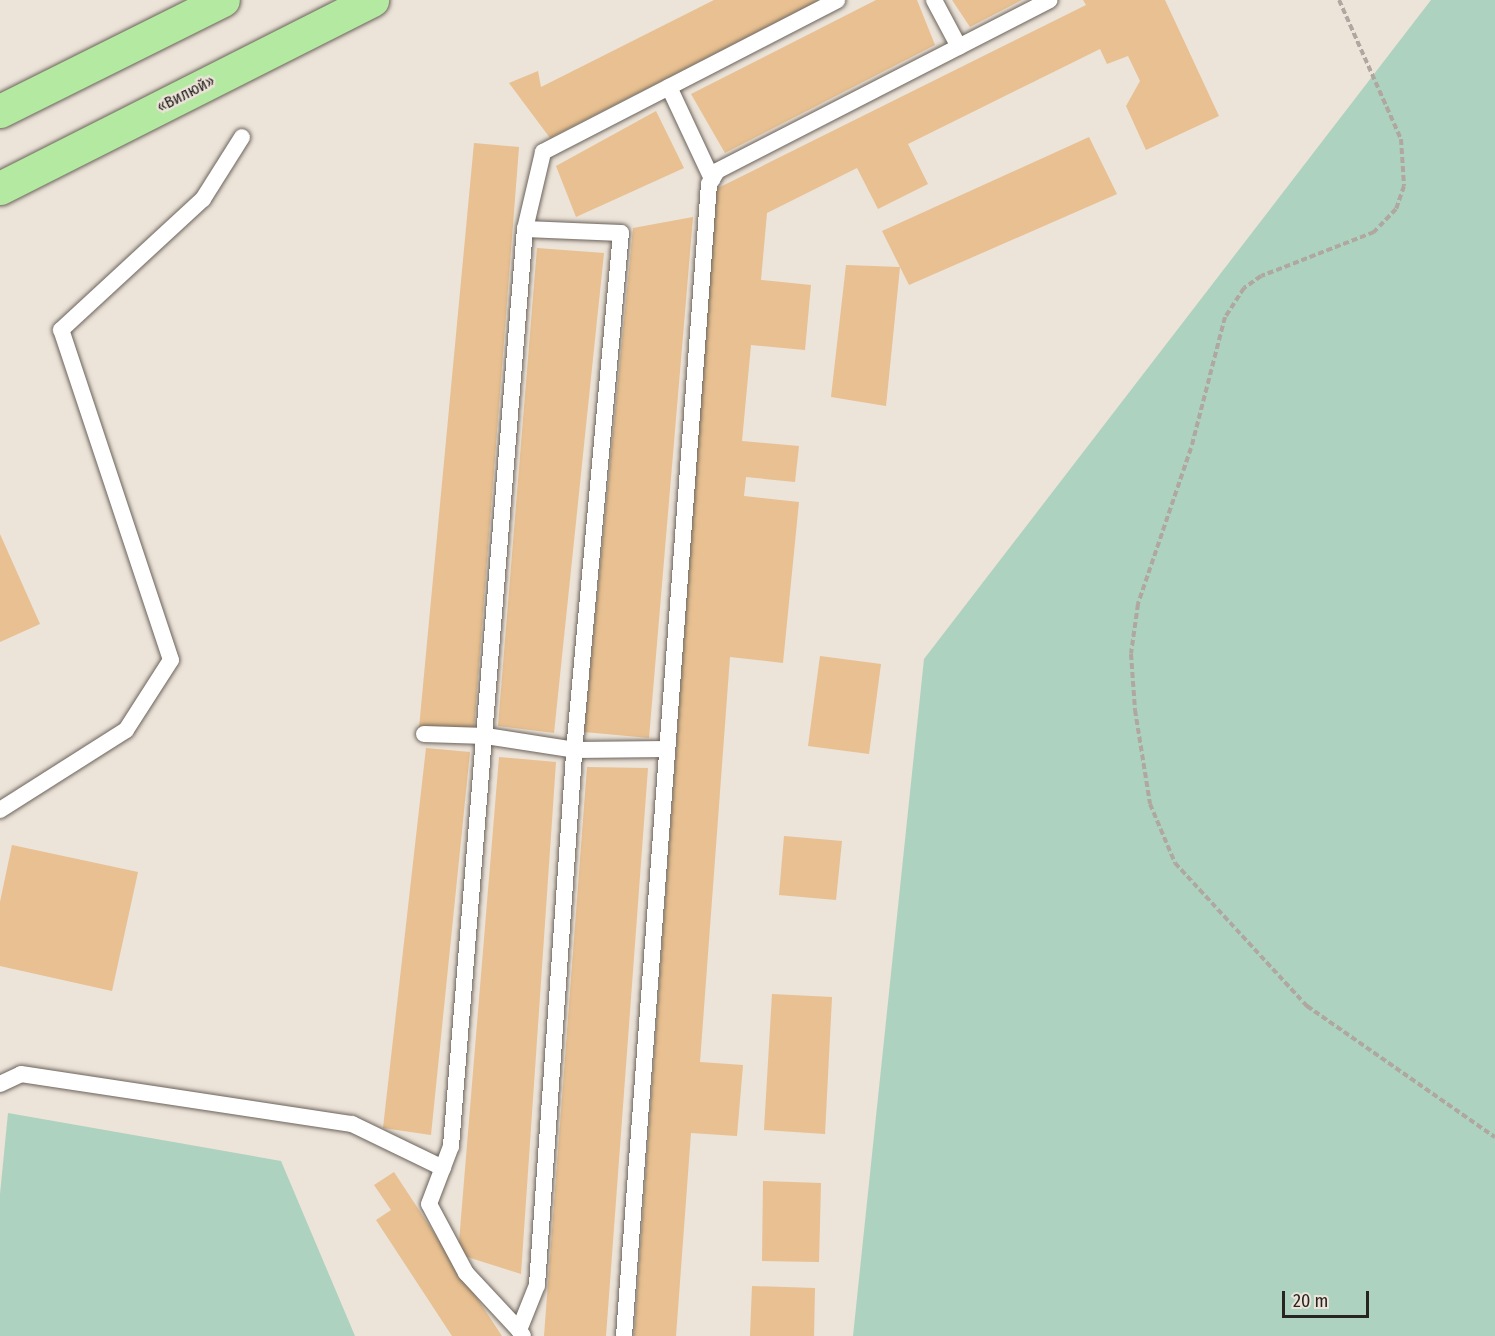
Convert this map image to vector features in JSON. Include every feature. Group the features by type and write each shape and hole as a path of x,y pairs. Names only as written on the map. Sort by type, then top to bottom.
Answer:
{"highway":[{"path":"0,111 223,0"},
{"name":"«Вилюй»","path":"0,188 372,0"}],"lane":[{"path":"525,229 621,233 574,750 537,1285 521,1333 466,1273 429,1204 451,1146 486,736 525,229 543,152 837,0"},
{"path":"934,0 959,47"},
{"path":"712,178 1050,0"},
{"path":"624,1336 712,178 669,87"},
{"path":"0,810 126,730 171,660 61,330 203,199 242,137"},
{"path":"424,734 486,736 574,750 667,749"},
{"path":"0,1084 21,1074 352,1124 443,1168"}],"path":[{"path":"1339,0 1401,139 1404,186 1396,209 1374,232 1261,276 1245,288 1225,317 1191,448 1138,604 1131,654 1135,710 1150,804 1175,862 1307,1006 1495,1137"}],"green space":[{"path":"1431,0 1495,0 1495,1336 853,1336 924,659"},
{"path":"8,1113 281,1161 355,1336 0,1336 0,1194"}],"building":[{"path":"714,0 819,0 550,138 509,83 538,71 541,87"},
{"path":"876,0 917,0 935,45 725,153 691,94"},
{"path":"952,0 1022,0 970,27"},
{"path":"1083,0 1165,0 1219,116 1146,150 1126,106 1140,81 1128,56 1107,64 1100,49 908,144 928,184 878,209 857,168 767,213 761,280 811,285 805,350 751,345 742,441 799,446 795,482 746,477 744,496 799,502 783,663 730,657 700,1062 743,1065 737,1136 691,1133 676,1336 634,1336 716,189 1086,5"},
{"path":"656,111 684,168 576,217 556,166"},
{"path":"1089,137 1117,194 909,285 882,231"},
{"path":"474,143 519,147 474,729 419,728"},
{"path":"693,217 649,738 584,732 633,228"},
{"path":"537,248 604,253 554,733 498,726"},
{"path":"846,265 900,267 886,406 831,397"},
{"path":"0,534 40,624 0,642"},
{"path":"820,656 881,664 869,754 808,746"},
{"path":"426,748 470,752 431,1135 383,1128"},
{"path":"499,757 556,762 521,1274 458,1254"},
{"path":"587,767 648,768 606,1336 544,1336"},
{"path":"784,836 842,841 836,900 779,895"},
{"path":"12,845 138,872 112,991 0,966 0,902"},
{"path":"772,994 832,997 825,1134 764,1130"},
{"path":"394,1172 502,1336 452,1336 376,1220 391,1210 374,1185"},
{"path":"763,1181 821,1183 819,1262 762,1261"},
{"path":"752,1286 815,1288 814,1336 750,1336"}]}
